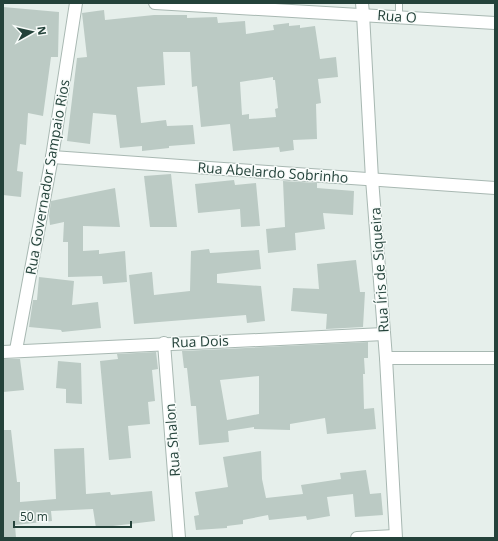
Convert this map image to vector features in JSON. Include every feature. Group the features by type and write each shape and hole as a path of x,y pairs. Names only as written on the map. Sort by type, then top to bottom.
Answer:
{"street":[{"name":"Rua Governador Sampaio Rios","path":"16,350 52,157 76,3"},
{"name":"Rua O","path":"154,3 363,9 399,16 495,23"},
{"name":"Rua Íris de Siqueira","path":"363,9 372,180 386,358 396,537"},
{"name":"Rua Abelardo Sobrinho","path":"52,157 495,188"},
{"name":"Rua Dois","path":"3,352 16,350 164,343 384,334"},
{"name":"Rua Shalon","path":"164,343 179,538"},
{"path":"386,358 495,358"},
{"path":"357,538 396,537"}],"lane":[{"path":"398,3 399,16"}],"building":[{"path":"3,7 59,12 58,57 51,57 43,116 28,113 26,145 20,144 17,171 23,172 21,197 3,195"},
{"path":"104,10 105,20 154,15 187,15 187,18 217,17 218,23 245,21 246,34 274,30 273,25 289,23 289,26 300,25 300,28 315,26 320,59 336,57 338,77 318,79 321,103 316,104 317,139 293,140 294,150 280,152 279,147 233,151 230,124 201,127 197,86 192,87 190,52 163,52 165,85 137,87 141,123 166,120 167,126 193,125 195,144 169,146 169,148 142,151 142,146 120,148 116,115 93,113 90,144 67,141 77,58 87,57 82,13","holes":["273,77 273,80 275,80 278,108 275,109 276,117 249,119 249,114 242,115 240,82"]},
{"path":"171,174 177,227 150,227 144,176"},
{"path":"234,180 235,185 256,183 260,226 241,227 240,209 198,213 195,184"},
{"path":"283,181 317,183 317,188 354,191 353,215 323,213 325,229 295,233 296,250 268,253 266,229 285,227"},
{"path":"115,188 120,227 83,226 83,251 99,250 99,254 125,251 127,282 103,284 102,276 68,277 68,242 63,242 64,222 50,225 49,216 51,201"},
{"path":"209,249 210,253 259,250 261,269 217,274 217,283 261,286 265,321 247,323 246,315 134,324 129,275 152,272 154,295 190,291 191,251"},
{"path":"356,260 360,292 365,292 363,327 326,329 327,314 291,311 293,288 319,289 317,264"},
{"path":"39,277 74,281 72,305 98,302 101,328 62,332 61,330 29,327 33,300 37,300"},
{"path":"368,342 368,358 364,358 365,374 363,374 364,409 374,408 376,429 327,434 325,418 290,424 290,430 254,429 254,427 228,431 229,442 199,445 196,406 191,406 187,368 184,368 182,351","holes":["259,376 259,414 227,420 220,380"]},
{"path":"156,352 158,369 152,370 155,401 148,402 150,424 128,426 131,458 109,460 100,361 118,359 117,354"},
{"path":"3,359 20,359 24,390 3,392"},
{"path":"58,361 81,363 82,404 66,403 66,389 56,388"},
{"path":"3,430 11,430 17,482 20,482 20,502 56,499 54,449 84,448 86,494 110,492 111,495 152,491 155,521 96,528 93,509 51,511 52,521 15,525 16,538 3,538"},
{"path":"261,451 262,479 266,498 303,494 301,485 341,479 340,473 366,470 370,494 381,493 383,515 355,517 353,494 327,497 330,516 307,520 306,516 269,520 268,515 243,520 243,524 227,526 227,528 196,530 194,516 199,515 195,492 228,487 223,457"}]}
